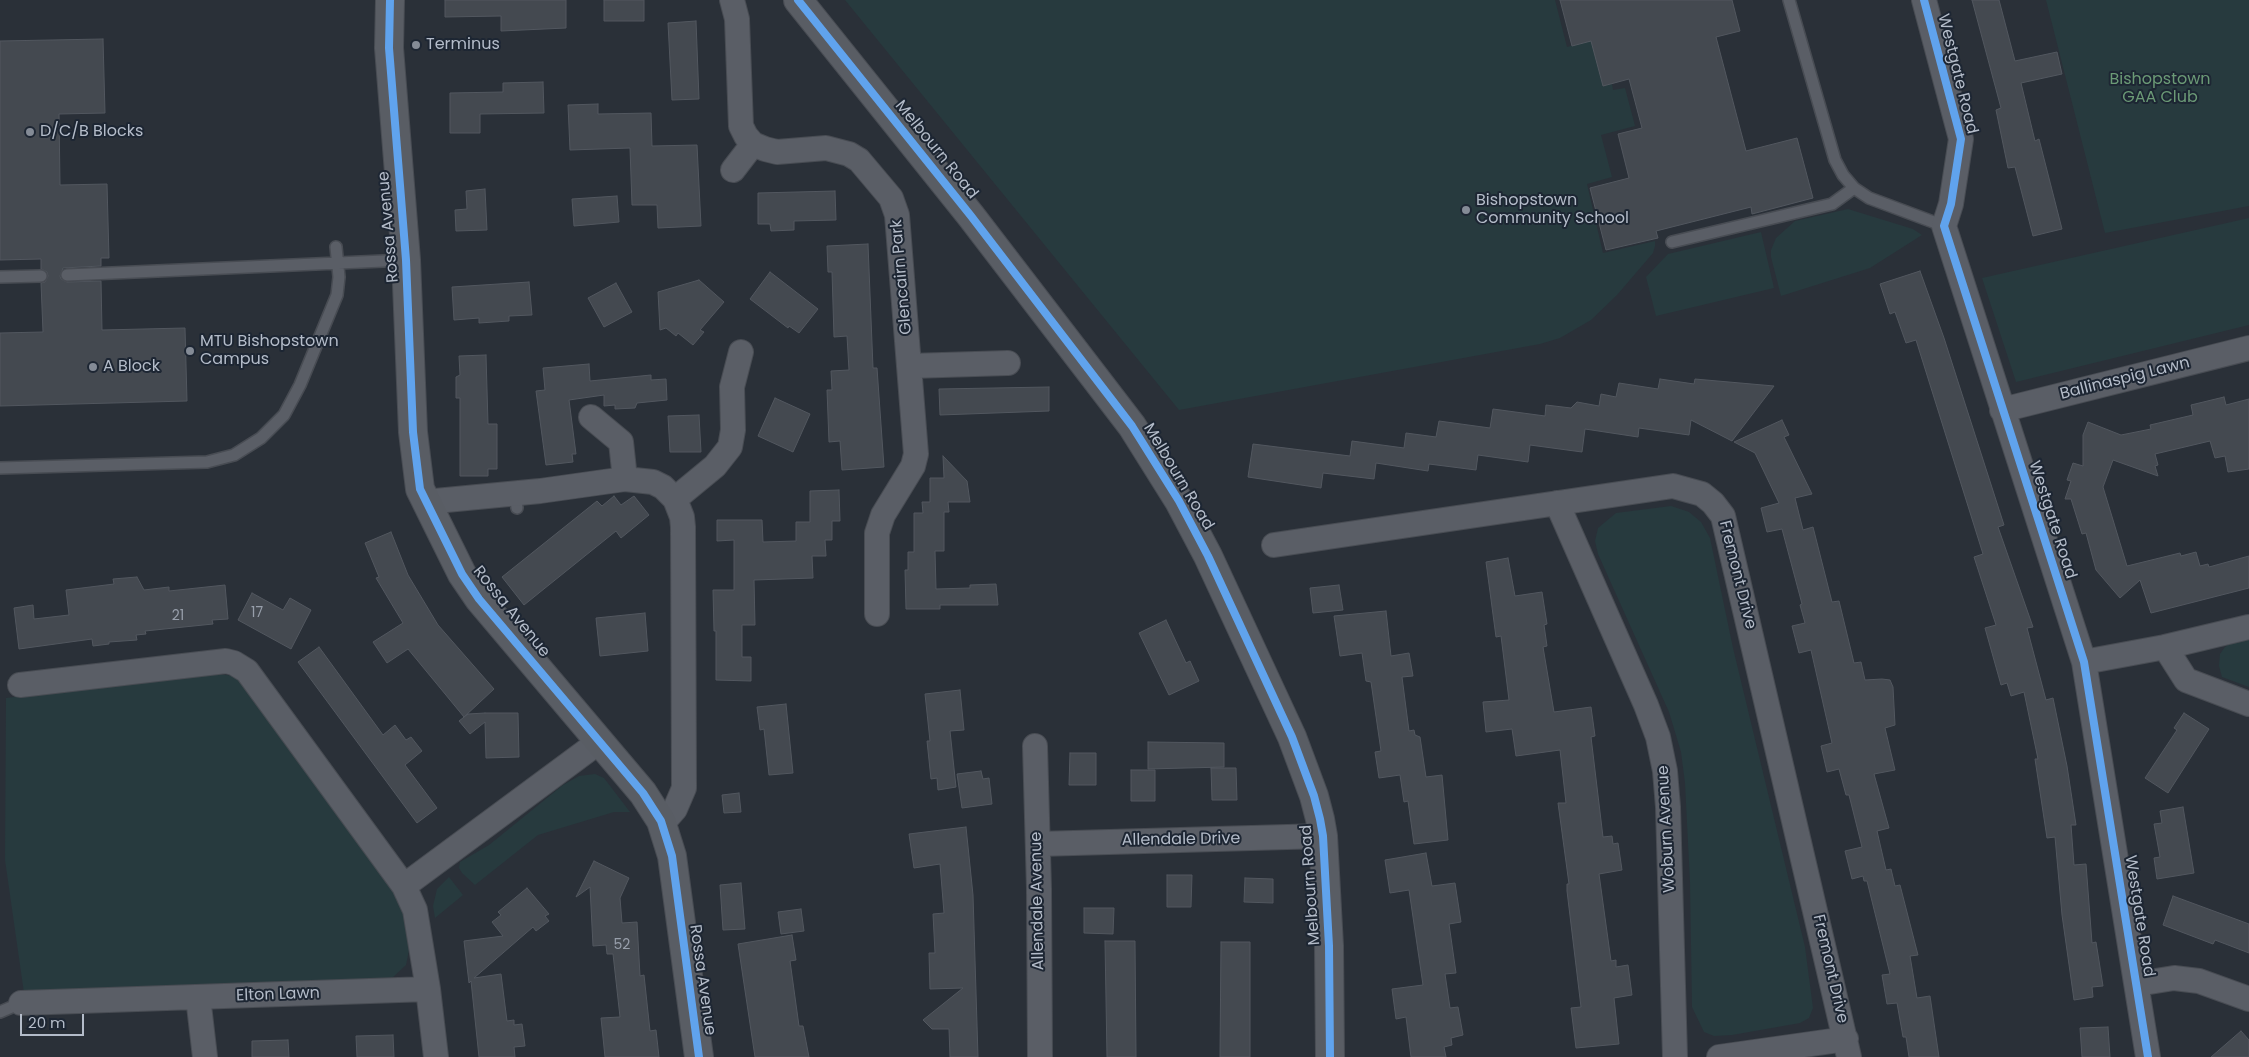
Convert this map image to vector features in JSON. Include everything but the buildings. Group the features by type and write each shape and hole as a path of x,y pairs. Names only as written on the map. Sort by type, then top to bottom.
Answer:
{"street":[{"name":"Rossa Avenue","path":"390,0 389,48 406,260 416,472 425,502 462,574 479,599 644,793 661,822 672,856 699,1057"},
{"path":"732,0 737,19 741,126 753,144 733,170"},
{"name":"Melbourn Road","path":"798,0 971,216 1132,426 1174,492 1208,556 1292,737 1315,800 1323,836 1329,946 1330,1057"},
{"name":"Westgate Road","path":"1924,0 1961,139 1951,204 1944,226 2084,662 2148,1057"},
{"name":"Glencairn Park","path":"753,144 777,152 826,148 838,150 860,160 891,198 897,215 900,232 916,454 913,466 883,515 877,533 877,614"},
{"name":"Ballinaspig Lawn","path":"2002,410 2249,348"},
{"path":"675,499 716,466 730,447 733,430 732,387 741,352"},
{"path":"910,366 1008,363"},
{"path":"591,417 621,442 625,478"},
{"path":"425,502 516,501 625,478 653,482 663,487 675,499 682,517 684,534 684,788 675,809 661,822"},
{"name":"Fremont Drive","path":"1274,545 1673,486 1702,494 1713,503 1723,516 1848,1048"},
{"name":"Woburn Avenue","path":"1556,503 1646,705 1658,737 1665,771 1668,807 1675,1057"},
{"path":"2084,662 2165,647 2249,627"},
{"path":"2165,647 2186,680 2249,704"},
{"path":"20,685 226,661 234,663 253,678 404,886 415,910 428,989 436,1057"},
{"path":"404,886 600,741"},
{"name":"Allendale Avenue","path":"1035,746 1040,1057"},
{"name":"Allendale Drive","path":"1038,844 1323,836"},
{"path":"2137,984 2174,978 2191,980 2249,999"},
{"name":"Elton Lawn","path":"22,1003 428,989"},
{"path":"198,997 204,1057"},
{"path":"1718,1057 1848,1048"}],"lane":[{"path":"1789,0 1835,160 1843,175 1854,188 1869,198 1944,226"},
{"path":"1672,242 1832,204 1854,188"},
{"path":"0,468 206,462 234,455 248,447 261,438 284,415 300,385 337,295 339,277 336,264 336,247"},
{"path":"67,275 406,260"},
{"path":"0,277 41,276"},
{"path":"0,1012 22,1003"}],"green space":[{"name":"Bishopstown Community School","path":"845,0 1555,0 1567,47 1592,40 1603,85 1612,84 1613,90 1625,88 1635,126 1601,135 1612,177 1587,184 1603,253 1655,241 1653,253 1617,295 1591,320 1560,338 1540,344 1179,410"},
{"name":"Bishopstown GAA Club","path":"2046,0 2249,0 2249,206 2105,233"},
{"path":"1848,209 1913,229 1922,235 1870,268 1781,296 1771,257 1771,250 1776,238 1795,221"},
{"path":"2249,218 2249,325 2016,382 1982,278"},
{"path":"1761,232 1774,288 1656,316 1646,277 1668,254"},
{"path":"1671,506 1689,512 1701,522 1710,538 1733,648 1805,947 1813,1008 1809,1018 1800,1023 1732,1035 1714,1036 1704,1032 1692,1007 1690,882 1685,783 1681,752 1669,712 1598,554 1595,541 1598,528 1616,513"},
{"path":"2249,637 2249,687 2222,677 2219,666 2220,654 2225,647 2233,641"},
{"path":"215,674 236,676 393,884 405,912 410,945 406,965 392,978 24,993 5,860 6,698"},
{"path":"595,774 604,778 630,812 614,812 538,835 475,885 462,873 459,868 460,862 489,845 563,785 579,776"},
{"path":"449,877 463,895 435,918 433,906 437,889"}],"cycle path":[{"path":"390,0 389,48 406,260 413,432 420,489 462,574 479,599 643,793 661,821 672,856 699,1057"},
{"path":"798,0 971,216 1132,426 1179,501 1208,556 1292,737 1314,796 1320,819 1323,836 1329,946 1330,1057"},
{"path":"1924,0 1961,139 1951,204 1944,226 2084,662 2148,1057"}],"place":[{"name":"Terminus","path":"416,45"},
{"name":"D/C/B Blocks","path":"30,132"},
{"name":"Bishopstown Community School","path":"1466,210"},
{"name":"MTU Bishopstown Campus","path":"190,351"},
{"name":"A Block","path":"93,367"}]}
